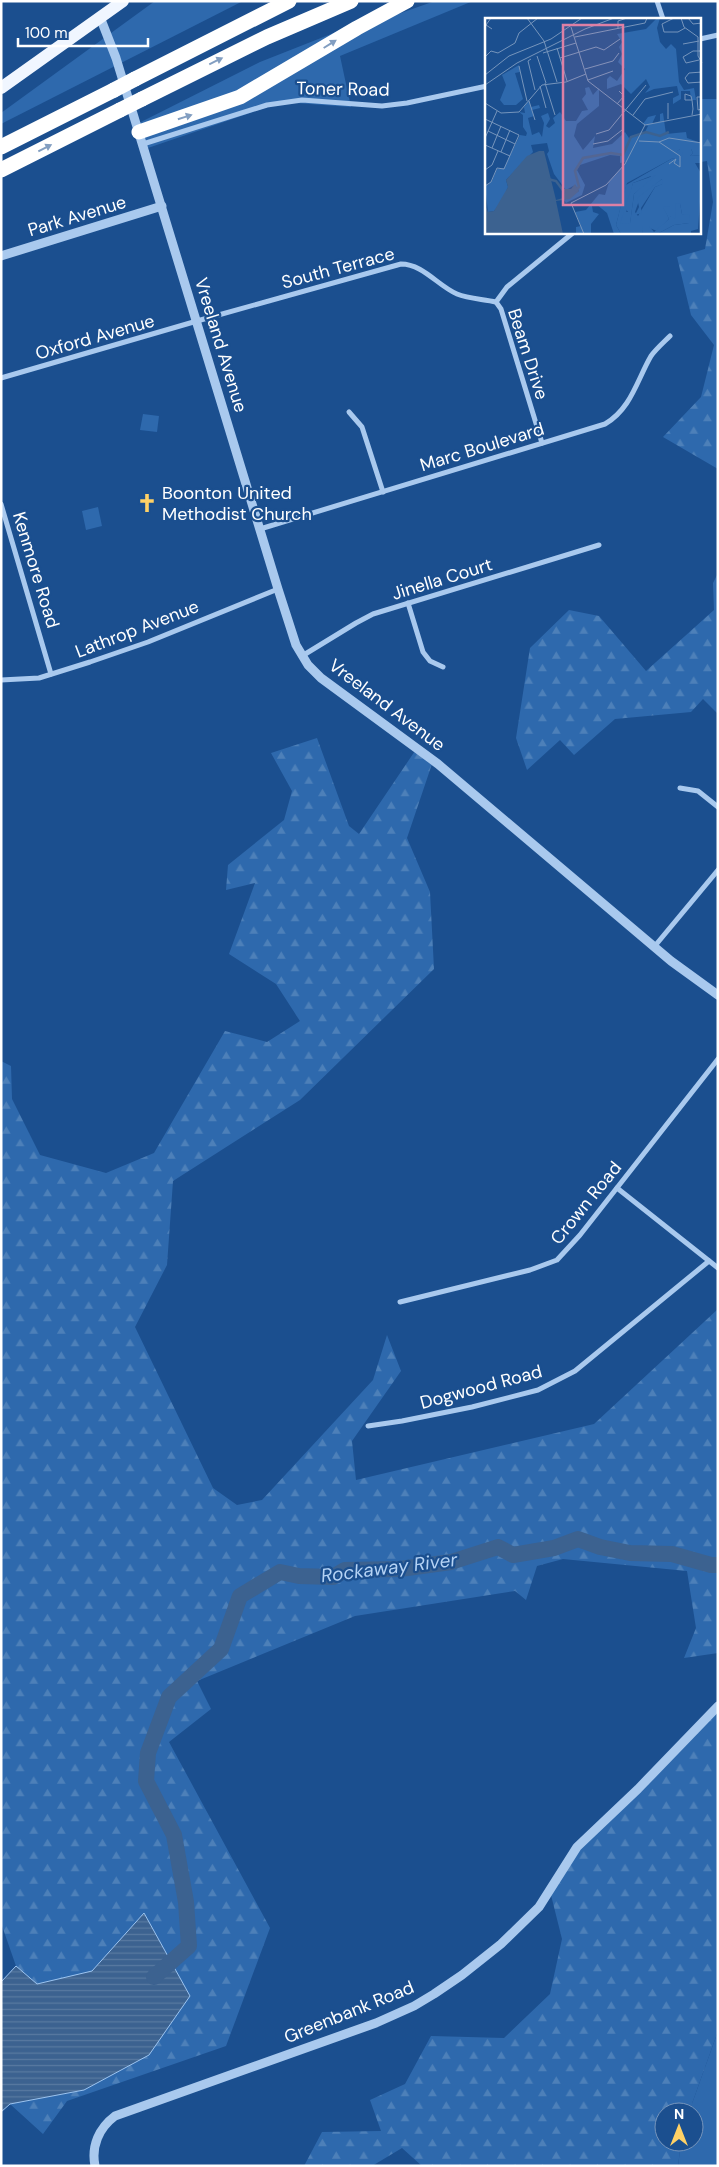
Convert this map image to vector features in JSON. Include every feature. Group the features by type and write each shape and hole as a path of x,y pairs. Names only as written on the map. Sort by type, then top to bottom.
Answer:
{"highway":[{"path":"1,147 289,1"},
{"path":"1,170 267,37 351,1"},
{"path":"141,138 240,97 357,28 407,1"}],"main road":[{"path":"1,88 123,1"}],"street":[{"path":"657,1 663,18"},
{"name":"Vreeland Avenue","path":"100,17 116,58 278,589 296,645 302,657 328,684 438,764 654,947 718,995"},
{"path":"702,39 718,35"},
{"name":"Toner Road","path":"141,138 284,102 320,100 382,106 407,103 485,86"},
{"name":"Park Avenue","path":"1,256 162,206"},
{"path":"496,302 507,287 572,234"},
{"name":"South Terrace","path":"197,321 401,264 418,268 455,293 496,302"},
{"name":"Beam Drive","path":"496,302 500,309 542,443"},
{"name":"Oxford Avenue","path":"1,378 197,321"},
{"name":"Marc Boulevard","path":"260,529 542,443 594,429 619,414 630,399 652,355 670,336"},
{"path":"349,412 362,427 383,492"},
{"name":"Kenmore Road","path":"1,504 4,525 51,674"},
{"name":"Jinella Court","path":"302,657 373,614 599,545"},
{"name":"Lathrop Avenue","path":"1,680 39,678 148,642 278,589"},
{"path":"408,603 423,652 430,661 443,667"},
{"path":"680,788 698,791 718,808"},
{"path":"654,947 718,870"},
{"name":"Crown Road","path":"400,1302 530,1270 557,1260 580,1235 718,1060"},
{"path":"617,1188 718,1268"},
{"name":"Dogwood Road","path":"368,1426 402,1422 538,1390 575,1371 709,1260"},
{"name":"Greenbank Road","path":"95,2166 94,2150 97,2139 106,2124 115,2116 376,2023 414,2006 467,1971 501,1944 539,1907 578,1847 638,1789 718,1706"}],"green space":[{"path":"155,1 243,1 1,124 1,113"},
{"path":"435,1 473,1 340,56 351,107 282,102 145,149 137,124 260,62 397,8 398,14"},
{"path":"702,99 718,99 718,469 663,437 701,397 714,345 691,315 677,257 705,249 713,202 707,161 702,162"},
{"path":"143,414 159,416 157,432 140,430"},
{"path":"98,507 102,526 86,530 82,511"},
{"path":"718,573 718,714 703,699 691,712 615,719 574,755 560,740 527,770 516,738 530,648 569,610 599,616 646,671 714,610 713,583"},
{"path":"317,738 349,826 359,834 419,745 434,758 407,838 430,892 434,969 300,1100 173,1181 167,1265 135,1327 213,1488 237,1505 262,1500 373,1380 387,1335 401,1371 352,1441 356,1480 594,1424 718,1309 718,1653 684,1658 696,1628 687,1571 563,1559 537,1566 526,1600 515,1591 355,1616 197,1681 211,1709 169,1742 270,1928 226,2046 67,2101 43,2134 10,2104 84,2090 144,1913 92,1972 37,1985 16,1966 1,1923 1,1061 11,1066 12,1099 40,1155 106,1173 154,1153 225,1031 267,1042 300,1021 276,984 229,954 255,883 226,890 228,865 284,820 292,791 271,753"},
{"path":"718,1702 718,2031 693,2102 654,2102 654,2152 680,2152 678,2166 422,2166 402,2148 372,2166 304,2166 322,2132 381,2131 370,2100 405,2084 431,2036 504,2038 550,1994 562,1939 550,1891 569,1859"},
{"path":"718,2031 718,2166 678,2166 680,2152 704,2152 704,2102 693,2102"}],"shaded area":[{"path":"144,1913 190,1996 149,2055 84,2090 10,2104 1,2112 1,1982 16,1966 37,1984 92,1971"}],"waterway":[{"name":"Rockaway River","path":"154,1977 189,1946 186,1902 174,1835 146,1781 148,1753 169,1697 221,1649 240,1596 280,1572 299,1576 333,1577 345,1570 400,1569 451,1562 498,1547 513,1555 554,1548 578,1539 600,1547 630,1553 672,1554 711,1565 718,1565"}],"place":[{"name":"Boonton United Methodist Church","path":"147,503"}]}
